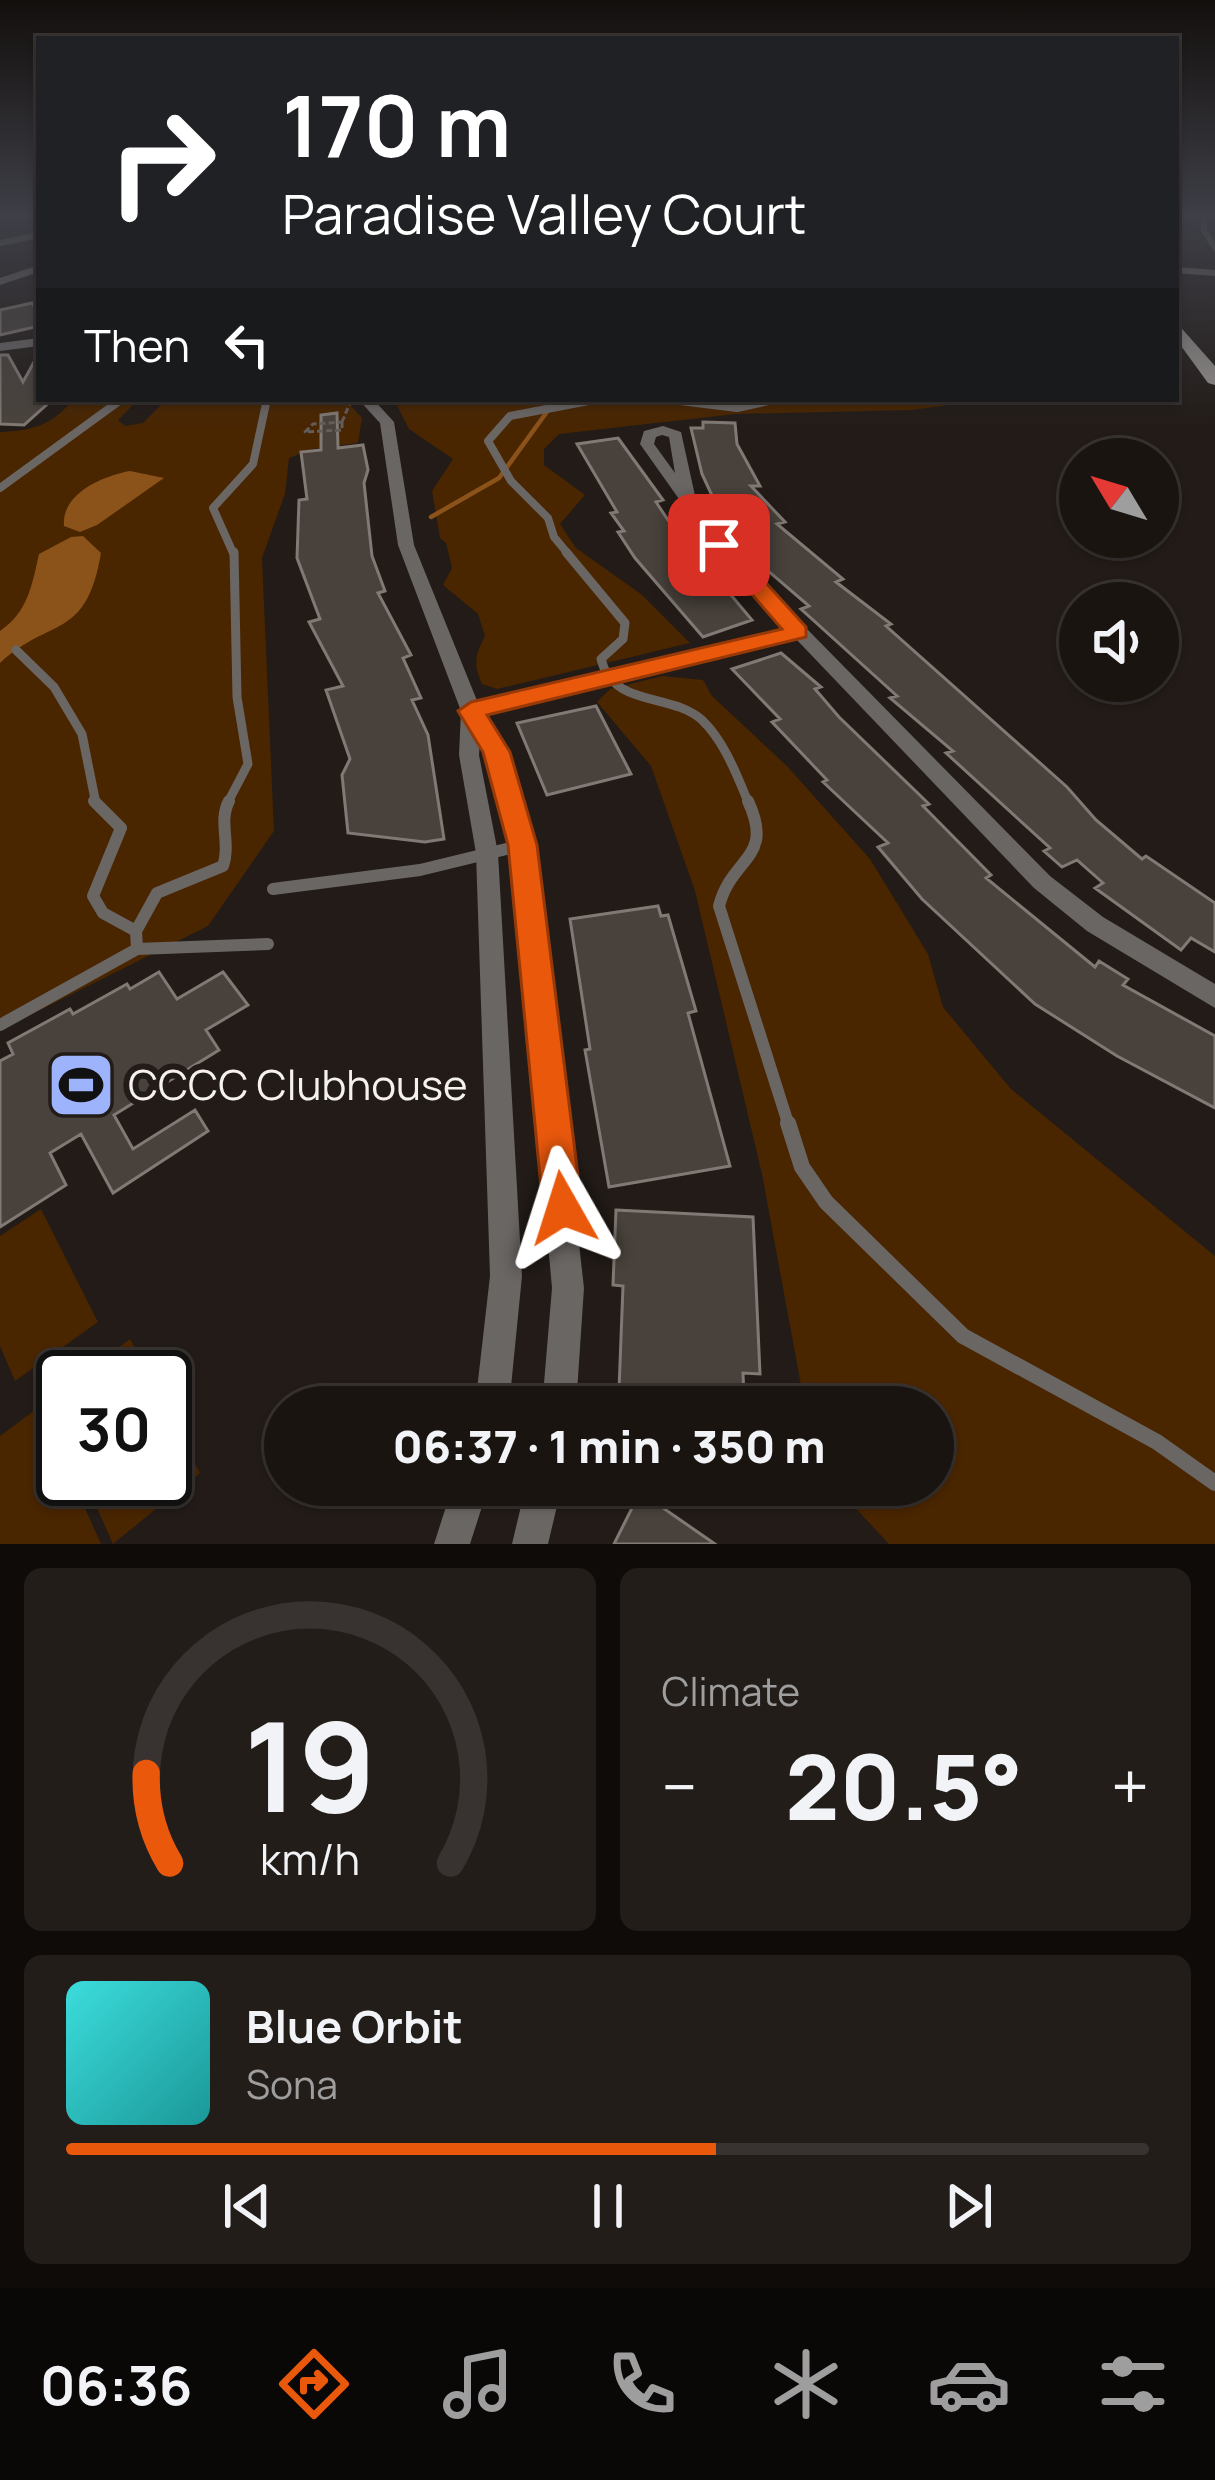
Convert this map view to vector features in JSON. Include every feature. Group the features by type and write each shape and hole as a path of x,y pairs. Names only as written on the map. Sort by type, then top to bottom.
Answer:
{"main road":[{"path":"1179,331 1215,379"},
{"path":"1179,364 1215,406"}],"street":[{"path":"0,347 36,342"},
{"path":"366,402 387,422 406,544 471,711 496,752 523,845 567,1268 560,1386"},
{"path":"688,500 736,567 1042,882 1095,924 1215,997"},
{"path":"471,711 798,632"},
{"path":"471,711 469,755 487,854 506,1276 494,1386"},
{"path":"452,1544 464,1506"},
{"path":"530,1544 539,1506"}],"lane":[{"path":"0,488 118,402"},
{"path":"137,949 136,931 157,893 214,872 223,866 228,853 223,811 245,776 248,751 237,697 234,549 213,508 253,464 266,402"},
{"path":"583,402 510,416 488,441 511,481 548,518 554,537 625,623 623,638 601,659 608,678 616,689 670,703 705,720 760,826 759,844 721,889 719,906 802,1167 826,1202 963,1336 1157,1442 1215,1483"},
{"path":"688,402 737,408 764,402"},
{"path":"16,650 53,687 82,734 88,789 94,802 121,828 121,840 96,880 93,896 103,914 136,931"},
{"path":"273,889 420,870 523,845"},
{"path":"0,1025 137,949 268,944"}],"path":[{"path":"342,422 313,424 305,432 337,432 342,422 345,406 355,402"}],"shaded area":[{"path":"70,402 136,402 118,420 125,426 143,423 164,402 348,402 362,418 358,443 312,449 289,458 285,494 262,558 274,831 208,926 0,1030 0,432 41,425"},
{"path":"396,402 952,402 910,410 735,414 559,434 544,449 544,465 585,495 560,524 576,548 641,594 690,643 497,689 482,684 477,671 477,654 485,636 478,614 443,585 452,568 446,543 440,538 432,491 453,459 409,429"},
{"path":"130,471 164,478 97,525 80,532 64,526 69,505 85,488"},
{"path":"83,536 101,553 86,601 64,623 0,663 0,631 23,606 39,554 71,537"},
{"path":"662,676 703,680 712,696 787,766 870,859 928,954 943,1007 1011,1089 1215,1256 1215,1544 889,1544 854,1506 954,1506 954,1386 801,1386 762,1174 695,891 651,766 597,702 610,689"},
{"path":"41,1209 98,1322 59,1350 36,1350 36,1366 15,1381 0,1346 0,1236"},
{"path":"130,1339 136,1350 115,1350"},
{"path":"36,1409 36,1506 84,1506 101,1544 0,1544 0,1436"},
{"path":"96,1506 160,1506 113,1544"}],"building":[{"path":"32,303 36,327 0,335 0,310"},
{"path":"0,355 8,355 23,382 36,358 36,402 50,402 24,425 0,424"},
{"path":"337,413 338,448 363,445 372,556 385,591 378,593 411,655 403,658 421,698 412,700 428,735 444,839 425,842 348,833 342,775 350,759 326,690 343,686 309,622 320,619 297,558 299,500 307,499 301,452 321,450 321,415"},
{"path":"703,422 735,423 737,444 760,486 751,486 785,522 777,524 843,579 836,582 891,624 886,626 1142,859 1146,856 1215,903 1215,952 1191,938 1181,950 1095,888 1103,883 1077,860 1062,867 1044,851 1050,848 946,753 953,751 890,698 897,696 801,609 809,606 738,545 744,543 710,503 715,502 702,474 691,428 703,428"},
{"path":"618,438 663,500 656,502 668,520 752,620 703,637 635,558 618,532 624,531 611,513 617,512 577,444"},
{"path":"781,653 821,687 815,689 839,717 929,804 923,806 991,875 986,878 1095,967 1099,961 1128,979 1123,985 1215,1036 1215,1108 1117,1056 1035,1004 922,899 878,847 888,843 823,782 827,780 772,722 780,719 732,669"},
{"path":"596,706 631,774 547,795 517,723"},
{"path":"658,906 661,916 668,915 696,1011 688,1013 730,1166 609,1187 585,1050 590,1049 570,919"},
{"name":"CCCC Clubhouse","path":"159,972 177,999 223,972 248,1005 206,1030 219,1050 114,1115 133,1149 195,1110 208,1131 113,1193 81,1134 50,1153 66,1185 0,1227 0,1061 13,1054 8,1043 70,1009 73,1014"},
{"path":"616,1210 753,1217 760,1374 743,1373 744,1386 619,1386 623,1286 613,1285"},
{"path":"633,1506 660,1506 715,1544 614,1544"}],"waterway":[{"path":"431,517 499,478 549,409"}],"place":[{"name":"CCCC Clubhouse","path":"81,1085"}],"route":[{"path":"563,1208 523,845 496,752 471,711 798,632 719,545"}]}
